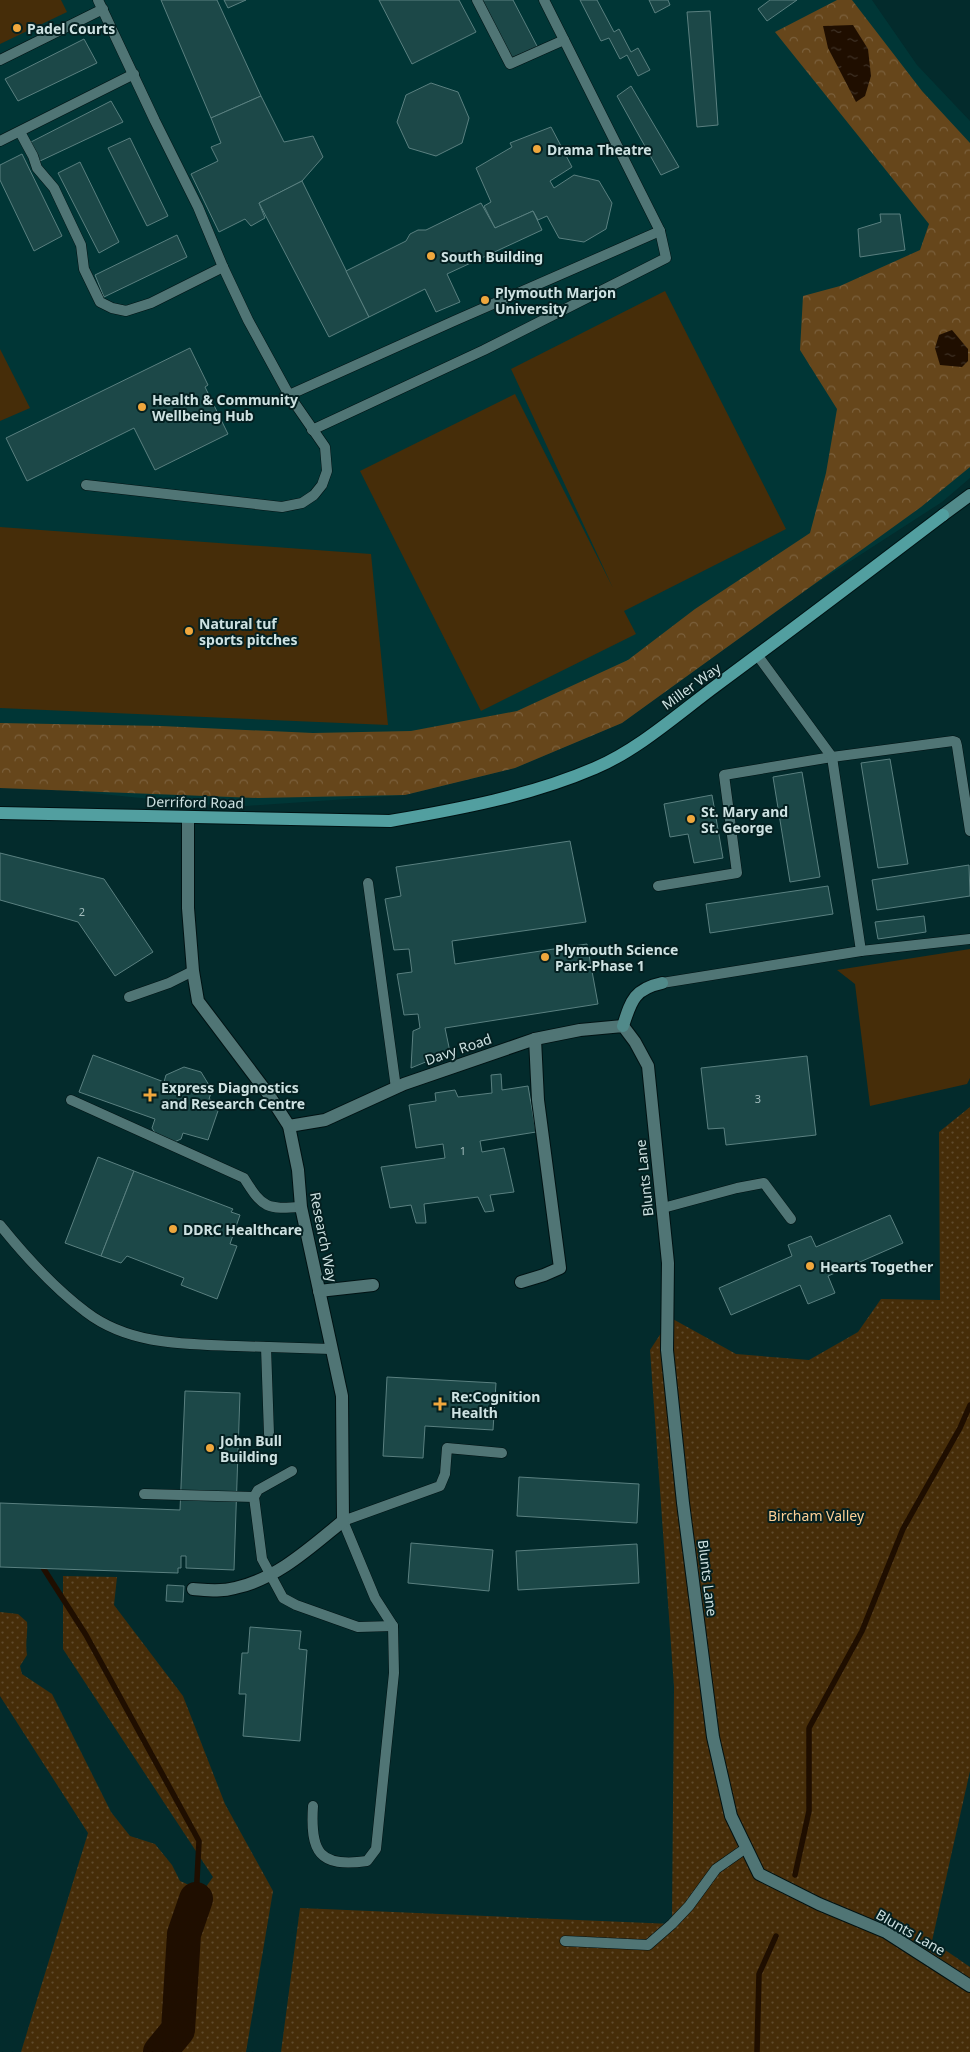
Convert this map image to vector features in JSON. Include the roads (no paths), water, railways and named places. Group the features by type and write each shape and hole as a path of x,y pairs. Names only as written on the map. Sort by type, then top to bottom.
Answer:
{"main road":[{"name":"Miller Way","path":"390,821 452,811 522,794 595,768 632,748 758,656 944,515"},
{"name":"Derriford Road","path":"0,813 390,821"}],"street":[{"name":"Miller Way","path":"944,515 970,495"},
{"name":"Research Way","path":"188,817 188,908 193,971 198,1001 270,1095 289,1126 298,1170 301,1207 342,1396 343,1522"},
{"path":"623,1026 636,994 644,988 662,983"},
{"name":"Davy Road","path":"289,1126 325,1120 396,1088 534,1039 580,1030 623,1026"},
{"name":"Blunts Lane","path":"623,1026 635,1042 648,1066 668,1264 667,1350 685,1523 713,1737 731,1816 759,1874 820,1904 886,1932 970,1986"},
{"path":"521,1282 560,1268 538,1100 534,1039"},
{"path":"319,1290 373,1285"},
{"path":"193,1589 217,1591 249,1585 272,1574 302,1554 343,1522"}],"lane":[{"path":"477,0 510,64 564,40"},
{"path":"312,430 484,350 666,258 660,232 544,0"},
{"path":"0,60 100,5 198,207 222,267 248,320 289,395 324,447 327,471 322,485 314,495 302,503 282,507 86,485"},
{"path":"0,141 134,74"},
{"path":"20,132 34,156 37,168 54,188 81,245 84,270 100,302 126,312 151,303 222,267"},
{"path":"289,395 660,232"},
{"path":"758,656 832,757 861,951"},
{"path":"658,886 737,873 724,775 832,757 956,742 970,830"},
{"path":"368,883 396,1088"},
{"path":"662,983 861,951 970,938"},
{"path":"128,997 169,983 193,971"},
{"path":"71,1100 244,1178 252,1191 269,1207 276,1209 301,1207"},
{"path":"663,1208 764,1183 791,1219"},
{"path":"0,1225 54,1283 86,1312 107,1325 126,1333 154,1341 178,1344 331,1349"},
{"path":"266,1347 269,1434"},
{"path":"313,1806 311,1828 316,1847 327,1859 346,1864 367,1861 376,1849 394,1672 393,1626 376,1598 343,1522 440,1486 445,1474 447,1448 502,1453"},
{"path":"292,1471 258,1490 254,1497 262,1559 272,1574 283,1598 296,1605 358,1627 393,1626"},
{"path":"144,1494 254,1497"},
{"path":"565,1941 648,1944 672,1924 689,1906 716,1869 746,1848"}],"water":[{"path":"853,25 868,49 871,76 865,96 856,102 828,48 823,26"},
{"path":"952,330 968,349 968,361 962,367 940,365 935,348 939,335"}],"waterway":[{"path":"795,1875 809,1811 809,1728 862,1631 903,1529 960,1428 970,1405"},
{"path":"40,1563 86,1635 199,1841 196,1899"},
{"path":"160,2052 178,2030 184,1934 196,1899"},
{"path":"757,2052 759,1974 776,1936"}],"place":[{"name":"Padel Courts","path":"17,28"},
{"name":"Drama Theatre","path":"537,149"},
{"name":"South Building","path":"431,256"},
{"name":"Plymouth Marjon University","path":"485,300"},
{"name":"Health & Community Wellbeing Hub","path":"142,407"},
{"name":"Natural tuf sports pitches","path":"189,631"},
{"name":"St. Mary and St. George","path":"691,819"},
{"name":"Plymouth Science Park-Phase 1","path":"545,957"},
{"name":"Express Diagnostics and Research Centre","path":"150,1095"},
{"name":"DDRC Healthcare","path":"173,1229"},
{"name":"Hearts Together","path":"810,1266"},
{"name":"Re:Cognition Health","path":"440,1404"},
{"name":"John Bull Building","path":"210,1448"}],"park label":[{"name":"Bircham Valley","path":"816,1515"}]}
